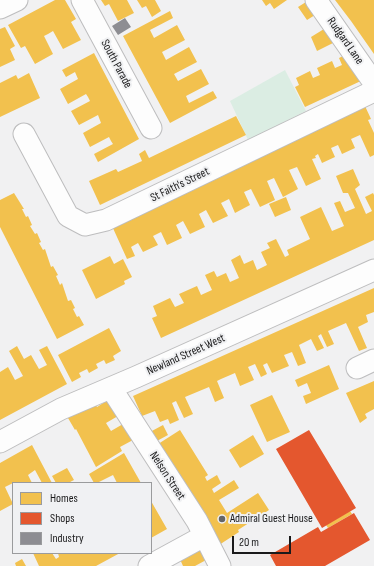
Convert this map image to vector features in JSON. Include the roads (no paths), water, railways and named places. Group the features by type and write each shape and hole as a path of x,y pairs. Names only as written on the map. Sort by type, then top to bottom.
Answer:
{"street":[{"path":"0,8 17,0"},
{"name":"South Parade","path":"82,0 151,128"},
{"name":"Rudgard Lane","path":"316,0 374,83"},
{"name":"St Faith's Street","path":"24,134 68,216 85,224 106,220 374,91"},
{"name":"Newland Street West","path":"0,442 61,409 374,270"},
{"name":"Nelson Street","path":"111,388 196,521 220,566"},
{"path":"149,566 204,536"}],"place":[{"name":"Admiral Guest House","path":"222,519"}]}
